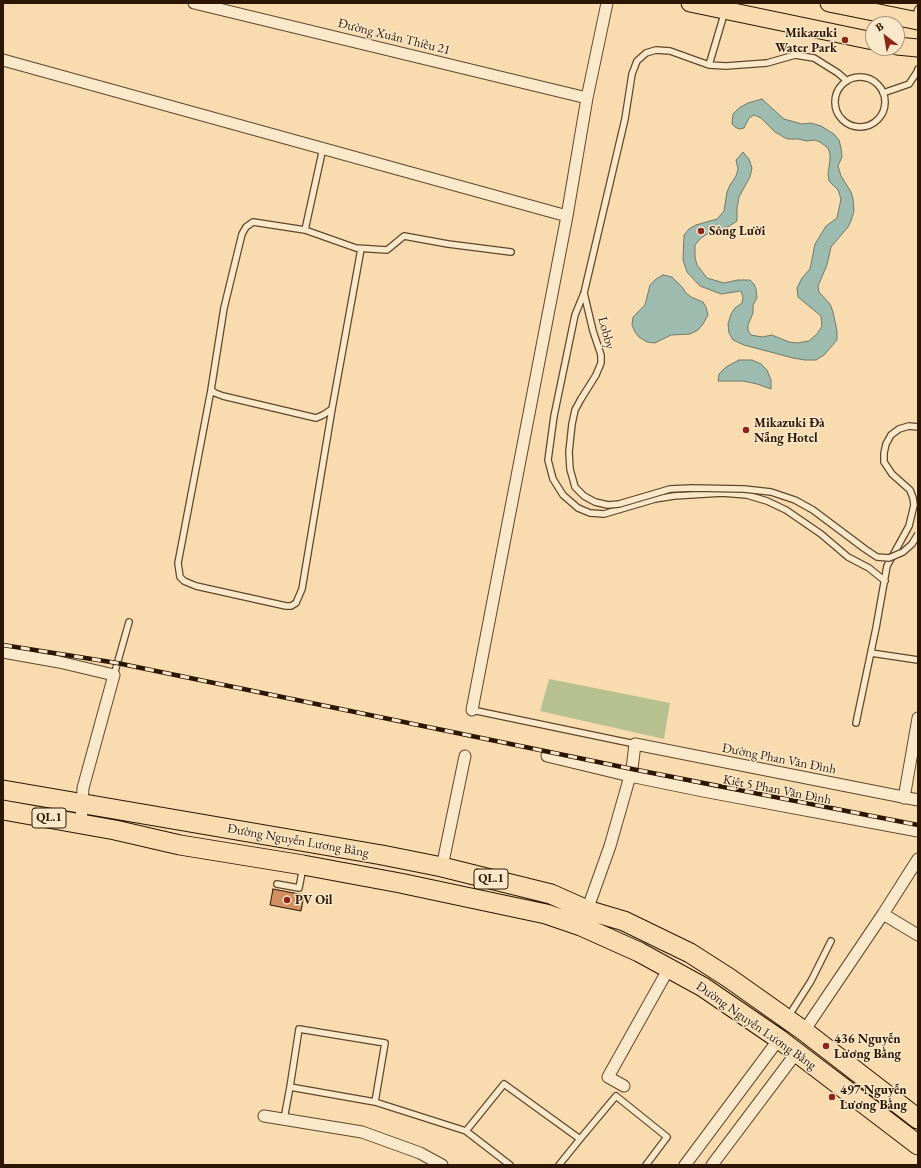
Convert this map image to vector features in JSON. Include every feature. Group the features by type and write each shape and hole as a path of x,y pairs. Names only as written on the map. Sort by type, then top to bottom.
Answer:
{"highway":[{"name":"Đường Nguyễn Lương Bằng","path":"3,790 442,867 550,894 584,918 639,952 703,987 797,1052 918,1145"},
{"name":"QL.1","path":"10,812 81,824"},
{"name":"Đường Nguyễn Lương Bằng","path":"81,824 180,845 303,865 400,883 546,914 624,920 690,953 728,978 804,1031 918,1119"}],"main road":[{"path":"690,3 865,39"},
{"path":"829,3 917,17"},
{"path":"905,47 918,48"}],"street":[{"name":"Đường Xuân Thiều 21","path":"194,3 587,98"},
{"path":"472,710 567,216 587,98 607,3"},
{"path":"3,60 567,216"},
{"path":"3,652 60,662 114,675 83,788 81,824"},
{"path":"904,798 918,718"},
{"path":"584,918 610,846 630,776 635,744"},
{"name":"Đường Phan Văn Đình","path":"635,744 918,800"},
{"path":"442,867 466,756"},
{"name":"Kiệt 5 Phan Văn Đình","path":"547,756 630,776 703,791 918,831"},
{"path":"804,1031 883,914 918,859"},
{"path":"883,914 918,935"},
{"path":"624,1086 608,1077 669,968"},
{"path":"685,1165 779,1039"},
{"path":"712,1165 797,1052"},
{"path":"264,1116 362,1132 420,1153 442,1165"}],"lane":[{"path":"709,65 725,10"},
{"path":"847,81 838,73 814,58 795,55 767,63 726,66 709,65 688,56 663,50 656,50 646,53 637,61 631,80 625,119 584,293 575,315 554,416 548,460 553,479 563,495 578,508 590,513 604,514 655,499 674,496 722,493 746,495 767,501 786,510 822,534 848,557 869,568 885,580"},
{"path":"883,93 909,84 918,69"},
{"path":"862,77 875,82 883,93 885,103 883,111 879,118 866,126 858,127 850,125 839,116 836,110 835,103 838,90 847,81 855,78 862,77"},
{"path":"305,230 323,148"},
{"path":"361,249 332,409 302,589 296,603 291,606 286,606 196,586 184,581 180,577 178,563 211,390 224,308 242,234 246,227 253,222 305,230 361,249 387,250 404,236 448,244 510,252"},
{"name":"Lobby","path":"584,293 593,331 601,355 601,363 596,375 575,410 569,446 570,469 575,487 584,496 595,502 608,505 619,504 670,490 692,488 744,489 770,492 795,500 813,510 864,549 877,557 889,558 903,552 912,544 918,534"},
{"path":"211,390 223,396 316,418 332,409"},
{"path":"856,723 887,566 909,526 914,505 910,490 892,474 884,462 886,444 891,435 899,429 909,426 918,427"},
{"path":"114,675 129,622"},
{"path":"871,653 918,660"},
{"path":"472,710 635,744"},
{"path":"277,884 299,888 303,865"},
{"path":"787,1019 811,981 831,941"},
{"path":"284,1119 299,1029 385,1043 375,1102"},
{"path":"466,1131 504,1084 580,1139"},
{"path":"290,1087 375,1102 466,1131 510,1165"},
{"path":"559,1165 616,1096 667,1137 646,1165"}],"green space":[{"path":"549,679 670,703 664,739 540,711"}],"shaded area":[{"name":"Sông Lười","path":"762,99 784,119 802,124 811,123 821,126 834,134 839,140 841,148 842,157 838,166 841,176 851,192 853,199 854,211 851,221 848,227 831,247 827,265 818,286 819,292 830,304 833,312 837,331 837,340 824,355 816,360 793,358 744,345 733,340 729,333 728,324 731,314 735,308 742,303 743,297 741,291 721,294 700,286 687,272 683,260 684,235 689,229 696,225 717,219 724,211 727,192 736,176 738,169 736,160 743,152 749,159 752,168 750,177 739,197 737,221 726,228 710,232 701,238 695,245 697,265 707,278 724,283 738,280 750,280 754,284 757,298 753,305 753,313 748,325 748,330 751,335 762,337 772,335 789,342 797,343 809,341 817,334 822,326 821,316 798,297 797,288 802,278 810,269 815,244 826,226 837,218 841,199 838,190 829,181 828,174 830,154 828,148 815,140 807,141 787,139 775,132 761,118 754,115 749,118 744,128 739,129 732,124 733,114 739,108 748,103"},
{"path":"663,275 672,277 691,297 703,302 708,315 698,330 690,334 671,335 655,343 647,342 639,337 635,332 632,325 633,317 645,305 650,285"},
{"path":"739,360 752,360 761,364 767,370 771,380 771,389 743,381 718,381 719,374 726,367"}],"building":[{"name":"PV Oil","path":"273,889 304,895 301,911 270,905"}],"railway":[{"path":"3,645 117,663 632,769 918,825"}],"place":[{"name":"Mikazuki Water Park","path":"845,40"},
{"name":"Sông Lười","path":"701,231"},
{"name":"Mikazuki Đà Nẵng Hotel","path":"746,430"},
{"name":"PV Oil","path":"287,900"},
{"name":"436 Nguyễn Lương Bằng","path":"826,1046"},
{"name":"497 Nguyễn Lương Bằng","path":"832,1097"}]}
